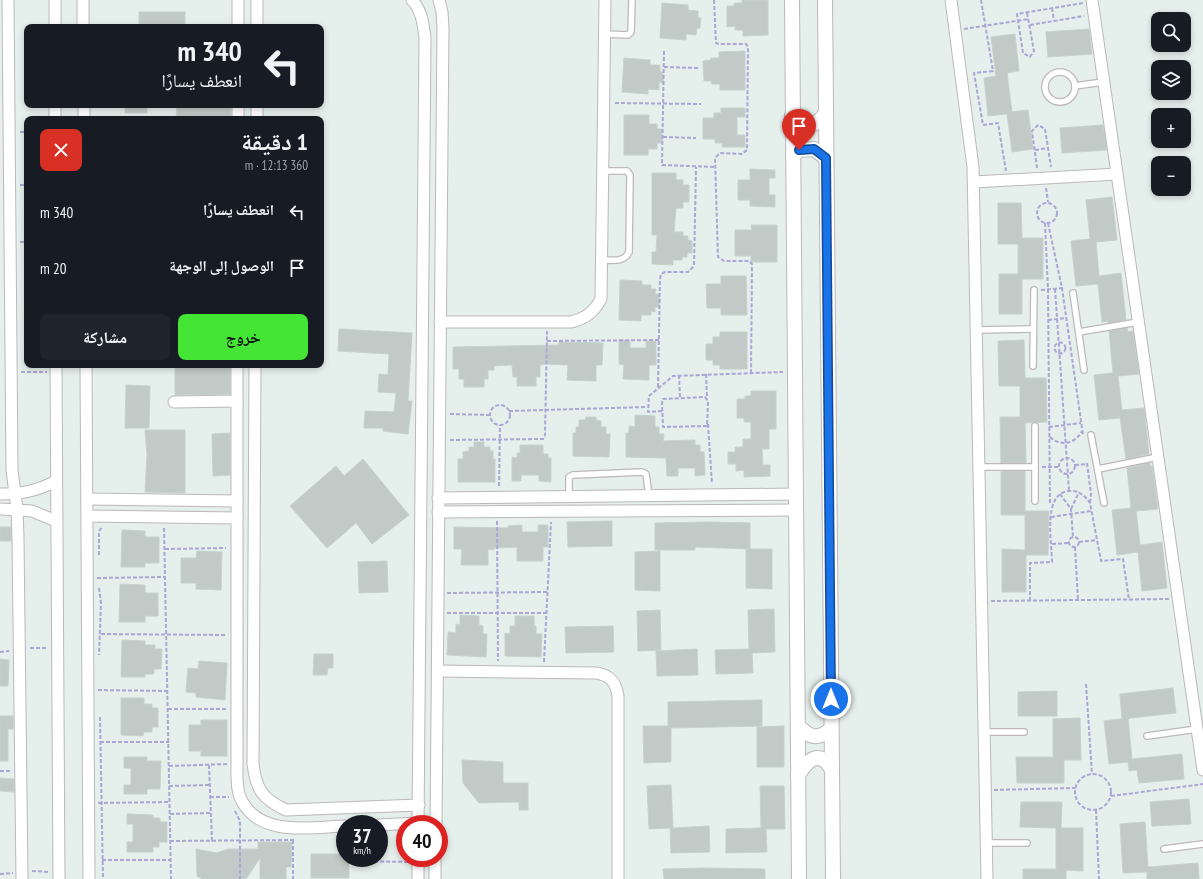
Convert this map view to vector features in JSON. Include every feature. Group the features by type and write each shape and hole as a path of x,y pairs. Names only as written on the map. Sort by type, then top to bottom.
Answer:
{"street":[{"path":"8,0 12,470 17,509 22,875"},
{"path":"55,0 55,24"},
{"path":"83,0 83,24"},
{"path":"238,0 238,24"},
{"path":"257,0 257,24"},
{"path":"412,0 419,8 425,38 418,815"},
{"path":"436,815 443,28 442,12 439,0"},
{"path":"440,322 547,322 577,320 584,319 594,311 600,299 602,260 605,0"},
{"path":"792,0 799,879"},
{"path":"825,0 833,879"},
{"path":"951,0 972,153 974,182 987,879"},
{"path":"1092,1 1203,770"},
{"path":"792,116 798,122 806,125 815,124 822,119 826,112"},
{"path":"793,155 799,150 814,149 826,158"},
{"path":"974,182 1117,174"},
{"path":"86,368 88,516 93,578 88,634 93,690 88,743 89,879"},
{"path":"56,369 59,875"},
{"path":"336,826 288,827 266,823 252,814 243,803 231,763 237,709 237,369 255,369 253,764 255,780 262,793 272,804 286,810 419,805"},
{"path":"174,402 237,401"},
{"path":"0,494 32,492 56,481"},
{"path":"438,498 796,494"},
{"path":"88,499 237,501"},
{"path":"0,509 32,510 56,521"},
{"path":"438,512 796,510"},
{"path":"88,516 237,518"},
{"path":"237,640 254,644"},
{"path":"438,671 605,674 612,679 617,687 618,879"},
{"path":"798,726 803,731 817,737 820,737 831,729"},
{"path":"798,775 805,764 816,758 826,760 832,770"},
{"path":"418,867 418,879"},
{"path":"435,867 435,879"}],"lane":[{"path":"604,34 628,35 631,32 632,0"},
{"path":"1059,72 1070,76 1075,86 1072,98 1061,103 1050,99 1044,89 1048,77 1059,72"},
{"path":"1075,86 1104,82"},
{"path":"602,260 622,260 627,257 629,252 630,175 627,171 603,171"},
{"path":"1033,366 1034,290"},
{"path":"1073,293 1084,370"},
{"path":"1079,332 1138,322"},
{"path":"977,330 1033,329"},
{"path":"1035,426 1035,501"},
{"path":"1092,434 1104,503"},
{"path":"1097,466 1158,457"},
{"path":"979,467 1035,466"},
{"path":"569,497 569,477 573,475 642,472 646,474 649,496"},
{"path":"1147,736 1197,729"},
{"path":"984,732 1024,732"},
{"path":"987,843 1027,843"},
{"path":"1164,849 1203,844"}],"path":[{"path":"714,0 716,43 746,44 748,47 747,150 744,154 718,154 715,158 718,257 724,261 749,261 752,264 751,373"},
{"path":"981,0 987,26 993,71 974,73 983,125 998,123 1008,180"},
{"path":"1028,13 1034,51 1032,55 1028,57 1024,53 1017,14 1092,1"},
{"path":"1052,8 1054,21"},
{"path":"1030,25 1094,14"},
{"path":"955,31 1028,19"},
{"path":"664,51 662,165 716,168"},
{"path":"664,67 698,68"},
{"path":"603,103 701,104"},
{"path":"1046,178 1035,150 1032,131 1038,125 1045,129 1048,148 1046,178 1048,202 1056,208 1058,214 1054,220 1045,223 1039,220 1036,213 1041,204 1048,202"},
{"path":"663,137 696,138"},
{"path":"1035,150 1048,148"},
{"path":"658,387 661,274 665,272 688,272 694,266 696,167"},
{"path":"1030,601 1030,563 1052,562 1049,467 1048,290 1045,223"},
{"path":"1048,223 1067,318 1083,437"},
{"path":"1034,290 1062,288 1073,293"},
{"path":"1056,289 1069,491"},
{"path":"1048,320 1067,318"},
{"path":"439,440 543,439 545,436 546,409 547,322"},
{"path":"547,341 659,340"},
{"path":"1059,342 1065,346 1070,345"},
{"path":"1048,347 1054,347 1059,342"},
{"path":"1060,353 1064,351 1065,346"},
{"path":"1054,347 1056,352 1060,353"},
{"path":"11,372 56,369"},
{"path":"662,412 648,412 649,396 673,376 795,372"},
{"path":"706,374 713,495"},
{"path":"679,375 680,397"},
{"path":"707,399 704,397 663,399 662,426 664,428 704,427 708,424"},
{"path":"500,426 491,421 489,414 492,408 498,405 504,406 509,411 648,407"},
{"path":"500,426 508,420 509,411"},
{"path":"439,414 489,414"},
{"path":"1049,427 1081,423"},
{"path":"498,498 500,426"},
{"path":"1049,437 1054,441 1066,444 1079,436 1082,430"},
{"path":"1067,457 1073,459 1076,465 1074,471 1068,474 1062,472 1059,467 1062,459 1067,457"},
{"path":"1086,457 1091,494 1091,511 1101,561 1123,559 1129,600"},
{"path":"1076,465 1087,464 1097,466"},
{"path":"1035,466 1059,467"},
{"path":"1051,510 1052,504 1060,494 1069,491 1079,492 1090,503"},
{"path":"1069,543 1073,538 1071,509 1079,492"},
{"path":"1060,494 1071,509"},
{"path":"497,511 498,672"},
{"path":"544,673 551,511"},
{"path":"1051,517 1091,511"},
{"path":"164,517 171,879"},
{"path":"99,559 98,532 104,524"},
{"path":"1073,538 1077,539 1079,542"},
{"path":"1078,600 1075,547 1079,542 1097,540"},
{"path":"165,549 229,548 229,542"},
{"path":"1052,544 1069,543 1071,546 1075,547"},
{"path":"93,578 98,572"},
{"path":"93,578 165,577"},
{"path":"93,578 101,603 99,660"},
{"path":"438,593 548,592"},
{"path":"982,601 1178,599"},
{"path":"438,613 546,613"},
{"path":"88,634 166,634 237,640"},
{"path":"20,648 57,648"},
{"path":"93,690 99,684"},
{"path":"1086,684 1092,774"},
{"path":"93,690 168,691"},
{"path":"93,690 99,697"},
{"path":"168,709 237,709"},
{"path":"100,715 103,879"},
{"path":"88,743 168,742"},
{"path":"169,766 231,763"},
{"path":"209,765 212,841"},
{"path":"1092,774 1098,774 1110,784 1111,796 1106,805 1096,810 1082,806 1078,802 1075,788 1081,778 1092,774"},
{"path":"1111,796 1203,784"},
{"path":"169,786 210,785"},
{"path":"986,790 1075,788"},
{"path":"230,793 232,803"},
{"path":"210,797 230,797"},
{"path":"89,803 170,802"},
{"path":"234,809 240,821 240,879"},
{"path":"1096,810 1099,879"},
{"path":"170,814 211,813"},
{"path":"170,841 301,839"},
{"path":"293,840 294,879"},
{"path":"89,860 171,860"},
{"path":"22,875 59,875"}],"building":[{"path":"742,0 768,0 768,35 743,36 743,30 735,30 735,26 727,27 727,6 734,6 734,3 742,3"},
{"path":"662,3 688,5 688,10 698,11 698,18 701,18 700,28 697,28 696,35 686,34 686,40 660,38"},
{"path":"139,12 185,12 185,24 139,24"},
{"path":"1089,29 1092,54 1048,57 1046,32"},
{"path":"1015,34 1019,71 1007,73 1012,112 1028,110 1033,149 1012,152 1007,114 988,116 984,78 996,76 991,37"},
{"path":"745,51 745,90 720,90 720,84 712,84 711,81 704,81 703,61 711,60 711,58 719,58 719,52"},
{"path":"624,58 650,60 650,65 660,65 660,72 663,72 663,83 659,82 659,90 648,89 648,94 622,92"},
{"path":"125,108 147,108 147,113 125,113"},
{"path":"177,108 231,108 231,116 176,116"},
{"path":"721,108 745,108 745,117 737,117 737,135 745,135 745,147 722,147 722,143 715,143 715,139 703,139 703,118 714,118 714,113 721,113"},
{"path":"624,115 649,115 649,124 657,124 657,129 662,129 662,143 657,143 657,149 648,149 648,155 624,155"},
{"path":"1103,125 1107,150 1062,153 1060,128"},
{"path":"750,169 775,170 775,178 769,178 769,195 775,195 775,207 750,206 750,200 738,200 738,180 750,180"},
{"path":"652,173 676,173 676,180 683,180 683,185 689,185 689,202 683,202 683,208 676,208 674,232 683,232 683,236 688,236 688,240 692,241 692,253 687,253 687,257 682,257 682,260 673,260 673,265 652,264 652,252 656,252 657,235 652,235"},
{"path":"1112,197 1117,240 1096,242 1099,276 1121,273 1126,320 1108,323 1108,321 1102,322 1098,284 1076,286 1071,241 1090,239 1086,200"},
{"path":"998,203 1021,203 1022,238 1043,238 1043,279 1022,279 1022,314 999,314 999,274 1018,274 1018,244 998,244"},
{"path":"751,225 777,225 777,262 751,262 751,256 735,256 735,230 752,230"},
{"path":"721,276 746,276 747,315 721,315 721,308 707,308 706,284 721,284"},
{"path":"620,280 642,281 642,285 651,285 651,289 656,289 655,294 659,294 659,307 655,307 655,312 651,311 651,315 641,315 641,321 619,320"},
{"path":"1127,328 1128,332 1133,331 1139,374 1118,376 1122,410 1144,408 1149,454 1126,459 1120,418 1099,420 1094,375 1113,373 1109,331"},
{"path":"339,329 412,333 408,401 412,401 408,434 383,431 383,428 364,428 365,411 394,412 396,393 378,392 379,374 388,375 389,354 338,351"},
{"path":"720,332 747,332 747,369 720,369 720,365 713,365 713,360 706,360 706,344 713,344 713,337 720,337"},
{"path":"619,340 630,341 630,348 646,348 646,341 656,341 656,365 649,365 649,380 623,379 624,365 619,364"},
{"path":"1024,340 1025,378 1046,378 1047,422 1025,423 1026,463 1001,463 1000,417 1020,417 1020,386 999,386 998,341"},
{"path":"559,342 603,343 602,365 596,365 596,381 567,380 568,365 545,364 540,365 540,377 536,377 536,386 517,386 517,377 513,377 512,365 494,366 494,370 488,370 488,379 484,379 484,387 464,387 464,379 459,379 459,369 453,369 453,347 559,345"},
{"path":"175,368 230,368 230,394 175,395"},
{"path":"126,385 150,386 149,428 125,428"},
{"path":"751,391 776,391 776,429 769,429 769,449 762,449 763,465 770,465 770,476 744,477 744,470 736,471 736,464 728,464 728,452 735,452 735,447 743,447 743,439 751,439 751,422 744,422 744,418 737,418 737,399 745,399 745,396 751,396"},
{"path":"635,415 655,416 655,427 659,427 659,434 664,434 663,441 695,440 695,445 700,445 700,452 704,452 705,475 695,476 695,468 678,468 678,476 667,476 666,458 626,457 626,433 629,433 629,426 635,427"},
{"path":"586,417 596,417 596,420 601,421 601,427 606,427 606,434 610,434 609,457 573,456 573,433 576,433 576,427 579,427 579,420 585,420"},
{"path":"145,430 185,430 185,493 145,492 147,454"},
{"path":"230,433 230,475 213,476 212,434"},
{"path":"474,442 484,442 484,447 490,447 490,451 493,451 493,459 495,459 495,482 458,482 458,459 463,459 463,452 469,451 469,447 474,447"},
{"path":"520,445 543,445 543,454 548,454 548,458 551,458 551,482 539,481 539,475 521,475 521,481 512,481 512,457 517,458 517,453 520,453"},
{"path":"363,459 409,515 372,544 356,523 327,548 290,506 336,466 344,476"},
{"path":"1150,463 1150,466 1152,466 1158,509 1136,511 1140,545 1162,542 1167,588 1142,591 1138,552 1117,555 1112,510 1131,508 1127,468"},
{"path":"1001,471 1025,471 1025,511 1049,511 1048,555 1026,555 1026,592 1002,592 1002,549 1025,550 1025,515 1001,515"},
{"path":"612,521 612,546 568,547 567,522"},
{"path":"655,523 750,523 750,549 695,547 695,550 655,550"},
{"path":"522,525 522,532 538,532 538,525 548,525 548,547 543,547 543,561 517,561 517,547 494,548 494,550 488,549 488,565 461,565 462,549 454,549 454,527 508,528 508,526"},
{"path":"0,527 11,527 11,541 0,541"},
{"path":"122,530 145,531 145,537 159,537 159,563 145,563 145,567 121,567"},
{"path":"746,549 772,549 772,589 746,588"},
{"path":"197,551 222,552 221,590 196,589 196,583 181,583 181,558 196,558"},
{"path":"660,551 660,591 635,590 635,552"},
{"path":"387,561 388,592 359,593 358,562"},
{"path":"120,584 145,585 145,593 158,593 158,616 145,616 145,622 119,622"},
{"path":"774,609 775,652 752,653 753,673 716,674 715,650 749,649 748,610"},
{"path":"660,610 661,650 638,651 637,611"},
{"path":"460,615 479,616 479,625 483,626 483,634 487,634 486,657 447,655 448,632 456,633 456,624 460,625"},
{"path":"515,616 534,616 536,634 542,634 541,657 505,656 505,633 510,634 510,626 515,626"},
{"path":"613,626 614,652 566,653 565,627"},
{"path":"122,640 145,641 145,645 155,645 155,649 162,649 161,669 154,669 154,674 145,674 145,677 121,677"},
{"path":"697,649 698,675 657,676 656,651"},
{"path":"314,654 333,654 333,668 328,668 327,675 313,675"},
{"path":"0,659 9,660 8,686 0,686"},
{"path":"199,661 227,663 225,700 196,697 196,693 186,692 188,668 198,669"},
{"path":"1173,688 1176,713 1122,719 1120,694"},
{"path":"1057,691 1057,716 1018,716 1018,692"},
{"path":"121,698 144,698 144,704 152,704 152,708 158,708 158,727 152,727 152,732 144,732 143,736 121,735"},
{"path":"762,700 762,726 671,728 671,762 644,763 643,726 668,726 668,702"},
{"path":"0,716 13,716 13,729 8,729 8,761 0,761"},
{"path":"1080,718 1081,760 1064,760 1064,783 1017,783 1016,757 1053,757 1053,719"},
{"path":"1128,718 1132,759 1182,754 1184,779 1139,783 1137,770 1129,771 1128,762 1109,764 1104,721"},
{"path":"201,720 227,720 227,756 201,756 201,751 189,751 189,725 201,725"},
{"path":"784,726 784,767 757,767 757,727"},
{"path":"124,757 147,757 147,761 161,761 160,789 147,789 147,794 124,794 124,785 131,785 131,768 124,768"},
{"path":"462,760 503,762 503,783 528,783 528,810 519,810 519,802 479,803 463,783"},
{"path":"0,778 14,779 14,792 0,791"},
{"path":"671,785 673,828 709,826 710,852 671,853 670,828 649,829 647,786"},
{"path":"760,786 784,786 785,829 766,829 767,852 726,853 726,829 761,828"},
{"path":"1189,799 1191,824 1152,826 1150,802"},
{"path":"1021,802 1062,802 1061,828 1083,828 1083,871 1066,870 1066,879 1023,879 1023,869 1056,869 1056,828 1020,827"},
{"path":"127,814 153,815 153,818 160,818 160,822 167,822 167,842 159,842 159,847 153,847 153,852 127,852 127,842 133,842 133,824 127,824"},
{"path":"1145,822 1148,867 1198,863 1199,879 1147,879 1147,872 1123,873 1120,824"},
{"path":"258,842 292,842 291,867 286,867 286,879 260,879 260,858 246,879 202,879 197,876 196,849 216,853 229,849 258,849"},
{"path":"311,854 336,854 336,867 349,867 349,878 311,878"},
{"path":"663,869 765,869 765,879 664,879"}],"route":[{"path":"799,150 806,148 814,149 821,152 826,158 831,699"}]}
